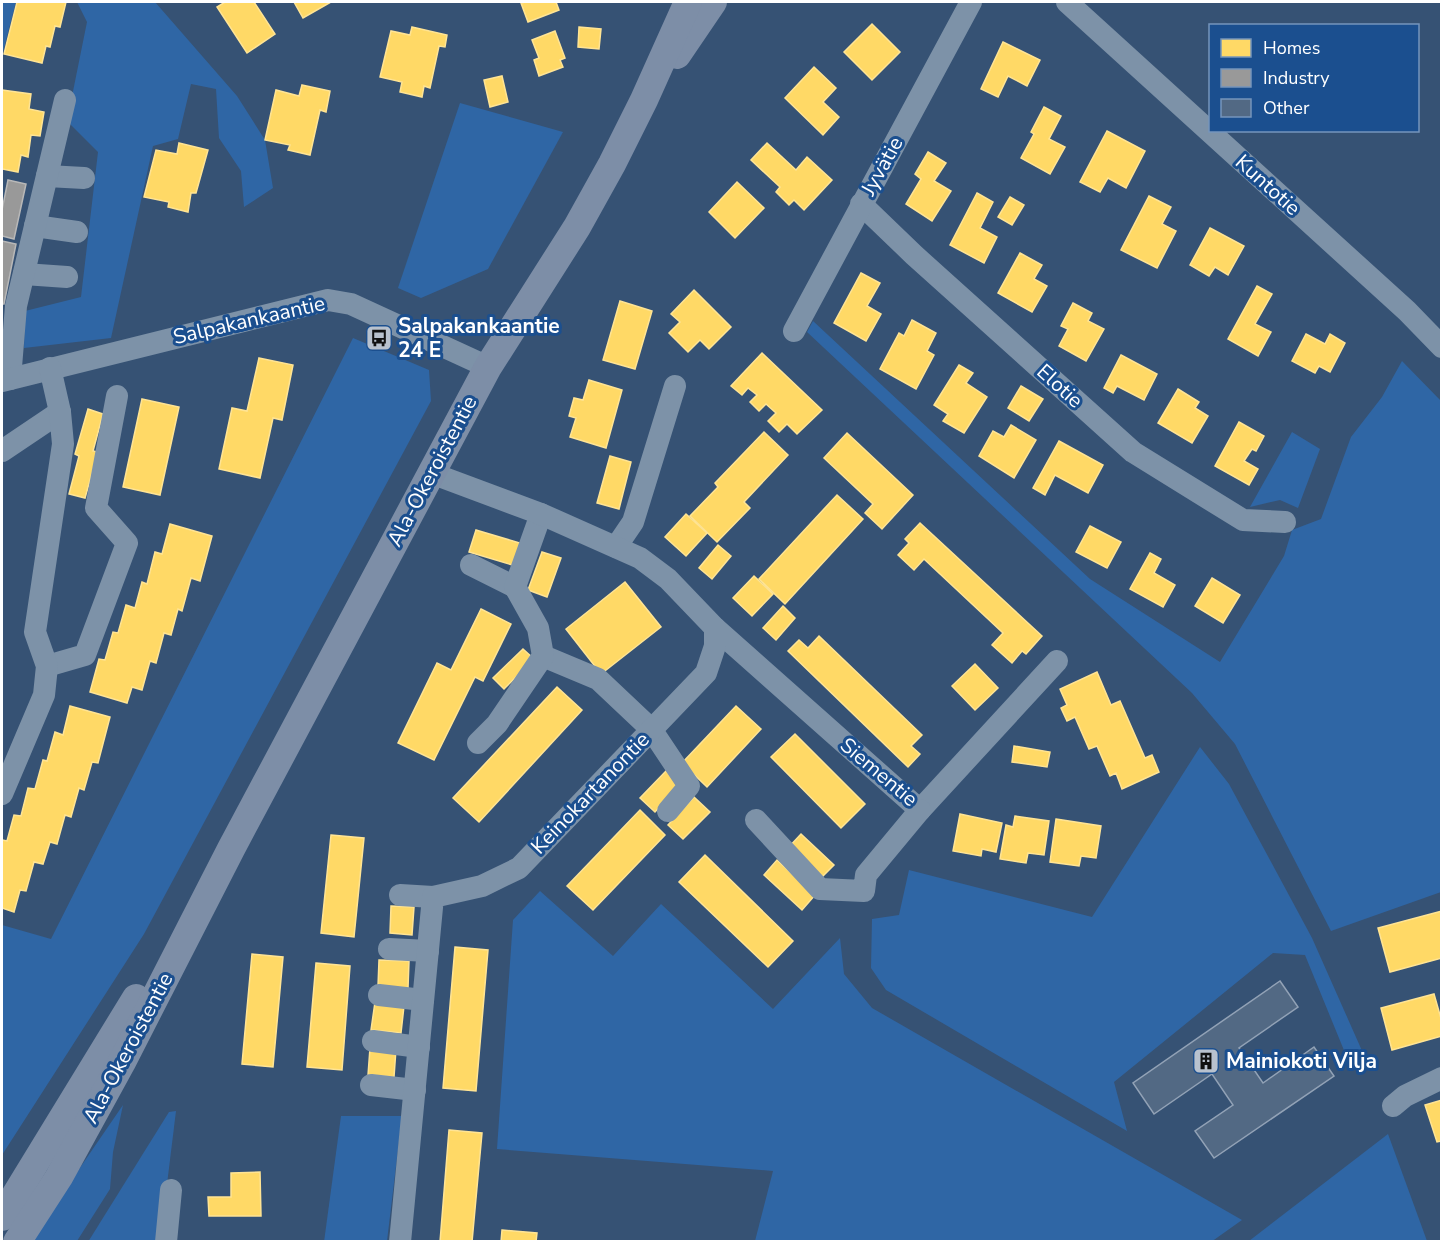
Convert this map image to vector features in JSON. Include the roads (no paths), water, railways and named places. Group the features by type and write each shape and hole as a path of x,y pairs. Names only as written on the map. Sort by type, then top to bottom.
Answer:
{"main road":[{"name":"Ala-Okeroistentie","path":"17,1242 59,1177 116,1073 231,849 488,367 577,227 644,100 688,2"},
{"name":"Ala-Okeroistentie","path":"644,100 713,2"},
{"name":"Ala-Okeroistentie","path":"2,1217 231,849"}],"street":[{"name":"Jyvätie","path":"794,331 971,2"},
{"name":"Kuntotie","path":"1067,2 1209,131"},
{"path":"6,380 16,306 66,100"},
{"name":"Kuntotie","path":"1210,132 1407,311 1442,347"},
{"path":"47,176 84,178"},
{"name":"Elotie","path":"861,204 914,255 1133,452 1243,520 1285,522"},
{"path":"35,226 77,232"},
{"path":"24,274 67,276"},
{"name":"Salpakankaantie","path":"6,380 328,300 351,304 488,367"},
{"path":"2,794 44,695 47,666 35,632 63,444 60,412 50,368"},
{"path":"616,547 633,522 675,386"},
{"path":"47,666 85,655 127,543 96,508 117,396"},
{"path":"2,451 60,412"},
{"path":"431,473 541,514 640,558 668,579 715,627"},
{"path":"515,587 541,514"},
{"path":"471,565 515,587 538,628 543,656 497,724 478,743"},
{"name":"Keinokartanontie","path":"400,895 433,897 482,886 519,868 706,673 715,646 715,627"},
{"name":"Siementie","path":"715,627 920,810 1057,661"},
{"path":"543,656 598,679 651,729 689,786 668,811"},
{"path":"756,820 820,889 864,891 866,875 920,810"},
{"path":"400,1242 433,897"},
{"path":"389,949 428,951"},
{"path":"380,995 423,1000"},
{"path":"373,1041 418,1047"},
{"path":"1393,1106 1405,1096 1442,1078"},
{"path":"371,1085 415,1090"},
{"path":"166,1242 171,1190"}],"place":[{"name":"Salpakankaantie 24 E","path":"379,338"},
{"name":"Mainiokoti Vilja","path":"1206,1061"}]}
